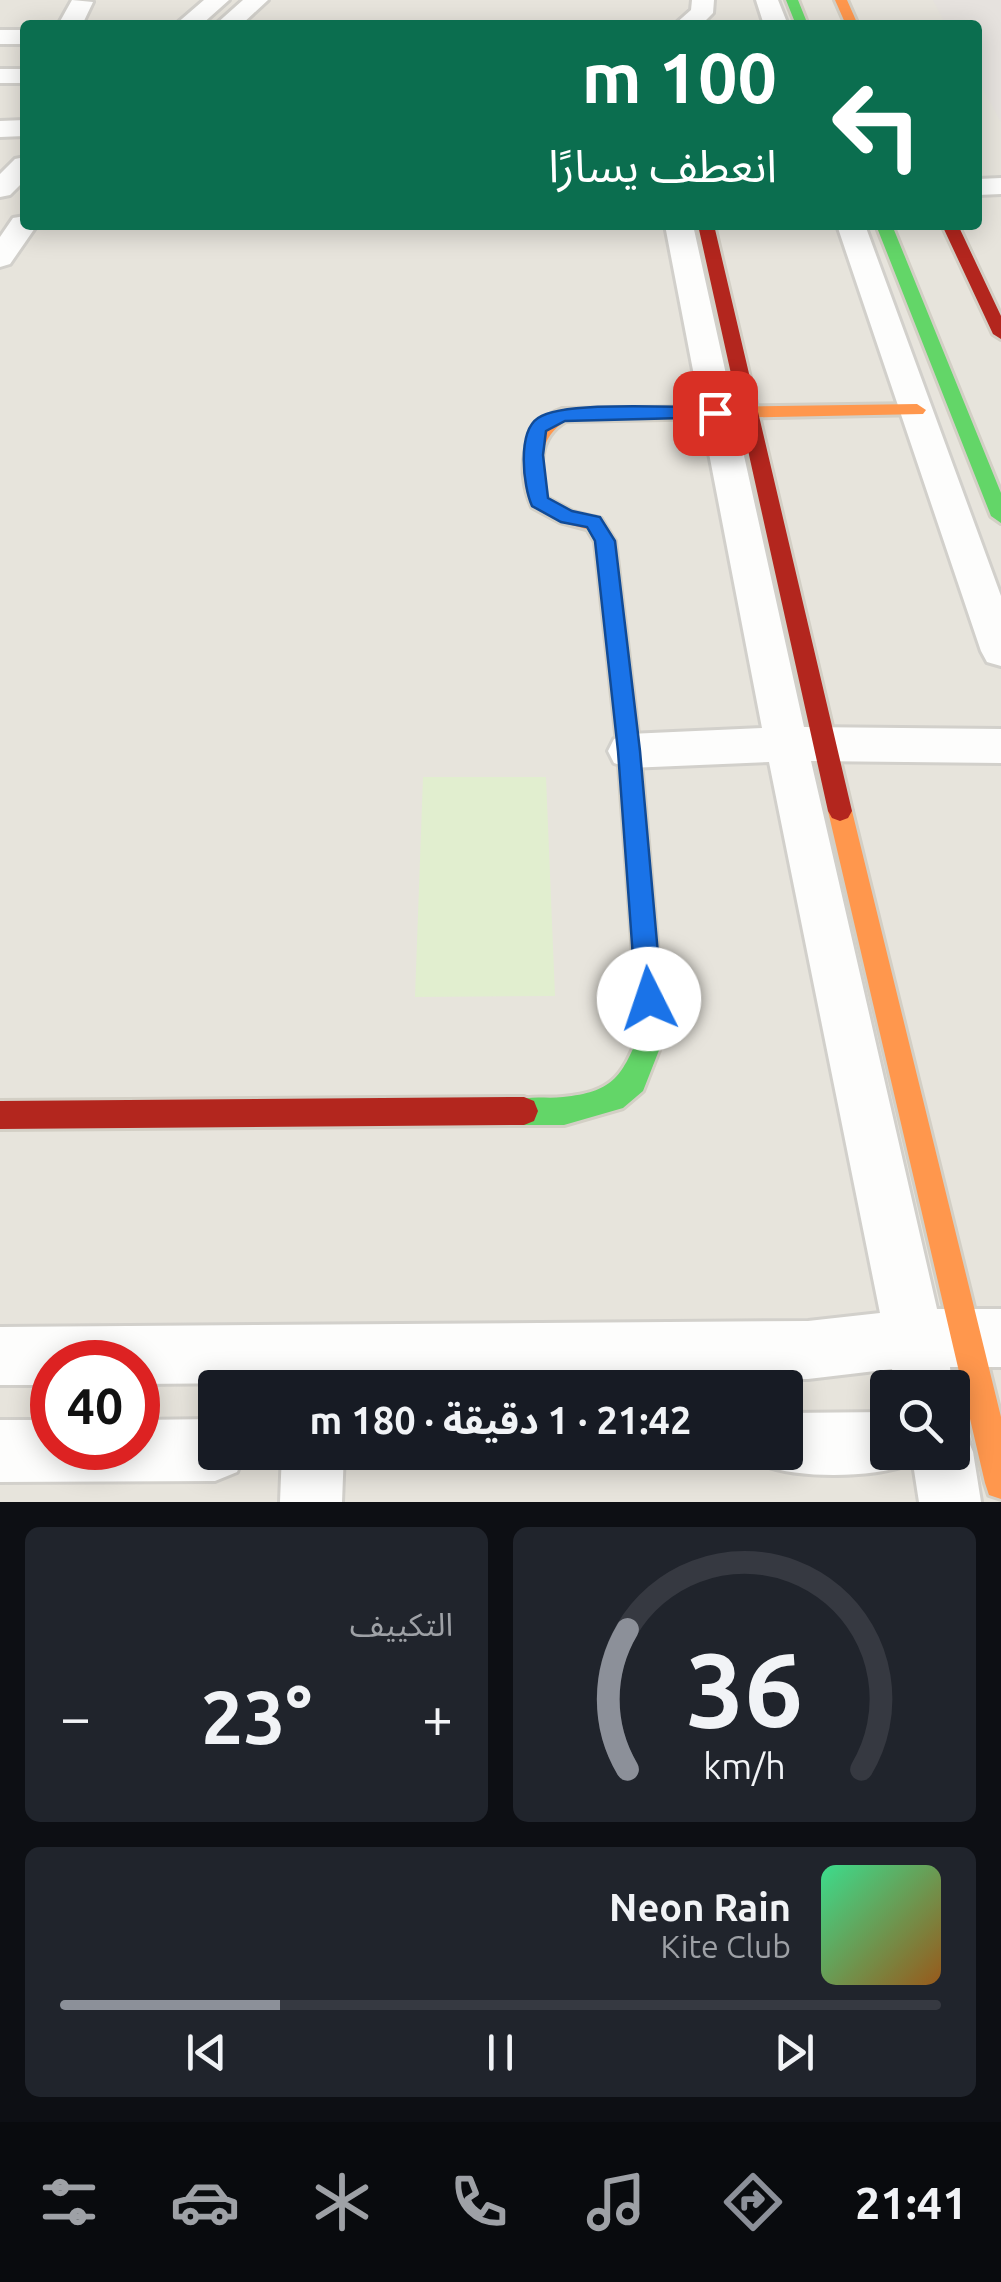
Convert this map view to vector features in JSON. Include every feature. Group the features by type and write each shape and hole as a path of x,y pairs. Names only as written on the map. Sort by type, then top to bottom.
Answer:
{"street":[{"path":"194,20 218,0"},
{"path":"233,20 257,0"},
{"path":"0,189 20,171"},
{"path":"0,258 16,225"},
{"path":"680,230 733,413 805,745 978,1452 950,1502"},
{"path":"707,230 733,413"},
{"path":"853,230 1001,651"},
{"path":"886,230 1001,516"},
{"path":"952,230 1001,334"},
{"path":"0,1115 564,1111 600,1106 631,1089 644,1069 652,1035 629,751 602,530 594,522 568,517 539,502 534,455 537,430 544,422 562,415 917,410"},
{"path":"629,751 805,745 1001,746"},
{"path":"362,1370 808,1350 951,1350"},
{"path":"0,1356 277,1370"},
{"path":"803,1443 870,1442"},
{"path":"0,1451 198,1450"},
{"path":"311,1502 312,1470"}],"shaded area":[{"path":"0,0 938,0 948,20 20,20 20,230 982,230 982,79 1001,115 1001,1502 0,1502"},
{"path":"933,0 1001,0 1001,122 982,87 982,20 943,20"}],"green space":[{"path":"423,777 546,777 555,996 415,997"}],"traffic: fast":[{"path":"792,0 800,20"},
{"path":"886,230 1001,516"},
{"path":"524,1111 564,1111 613,1098 633,1082 652,1035 629,751 605,541 594,524"}],"traffic: slow":[{"path":"841,0 850,20"},
{"path":"594,524 567,517 539,502 533,477 534,452 542,431 562,415 917,410"},
{"path":"840,811 1001,1483"}],"traffic: jam":[{"path":"707,230 840,811"},
{"path":"952,230 1001,334"},
{"path":"0,1115 524,1111"}],"route":[{"path":"649,999 629,751 605,541 594,522 568,517 539,502 534,455 537,430 544,422 562,415 715,413"}]}
